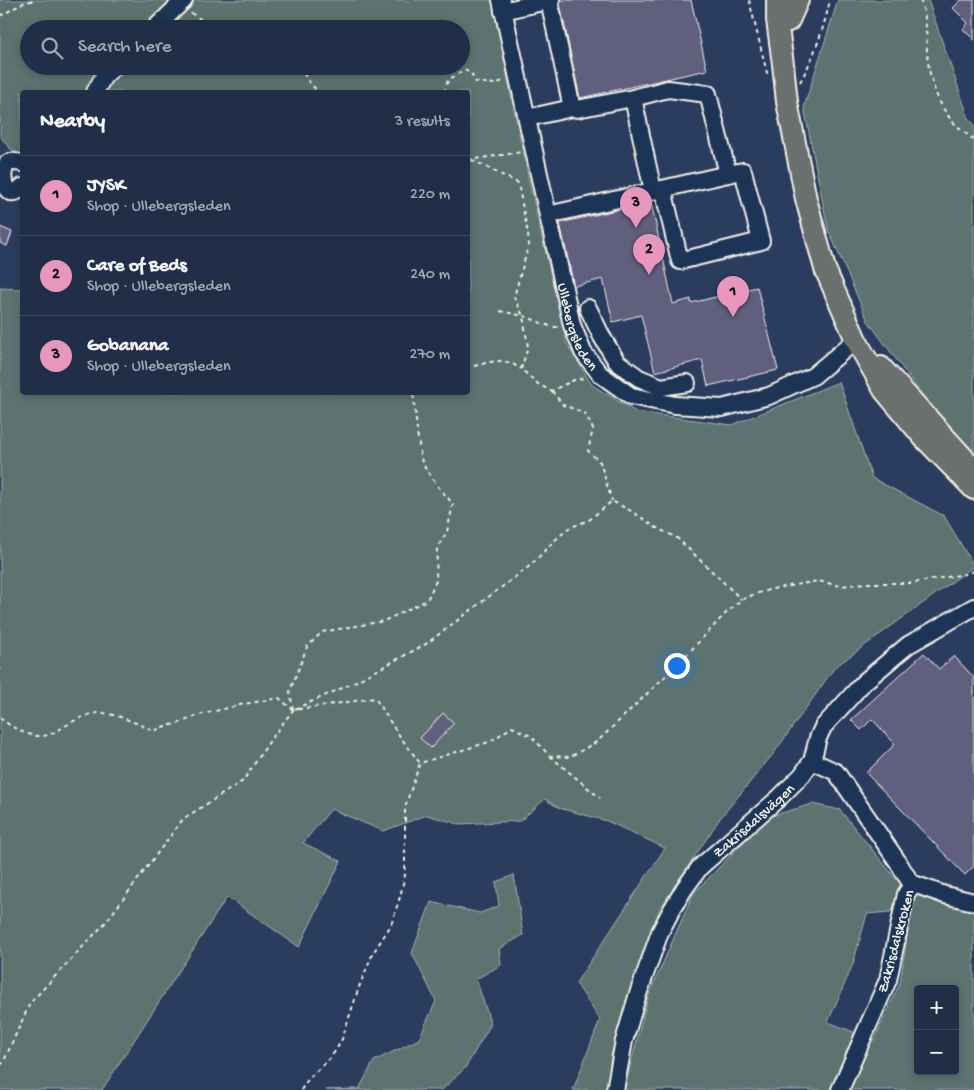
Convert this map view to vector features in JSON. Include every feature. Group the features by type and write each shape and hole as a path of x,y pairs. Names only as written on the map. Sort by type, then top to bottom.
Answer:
{"main road":[{"path":"777,0 777,20 786,102 806,199 825,269 856,340 884,390 924,438 974,489"},
{"path":"783,64 791,7"},
{"path":"856,340 974,469"}],"street":[{"path":"502,6 550,0 572,108"},
{"path":"163,20 181,3"},
{"name":"Ullebergsleden","path":"502,6 572,325 582,352 600,374 631,396 674,405 722,408 769,396 813,376 856,340"},
{"path":"96,90 105,75"},
{"path":"527,118 633,98 668,89 708,94 728,174"},
{"path":"548,215 658,190 728,174 744,171 761,241 680,261 658,190 633,98"},
{"path":"20,163 12,161 7,163 3,168 1,178 3,185 10,192 16,192 20,189"},
{"path":"588,308 617,362 640,378 661,387 687,383"},
{"path":"600,374 617,362"},
{"name":"Zakrisdalsvägen","path":"615,1090 624,1041 660,932 680,896 700,867 802,775 812,761 823,727 864,682 908,645 974,607"},
{"name":"Zakrisdalskroken","path":"812,761 836,772 912,885 906,894 888,980 840,1090"},
{"path":"911,883 945,895 974,902"}],"path":[{"path":"0,14 2,15 25,2 36,0"},
{"path":"749,0 768,79"},
{"path":"786,102 808,69 830,0"},
{"path":"920,0 926,18 928,62 933,86 954,123 974,140"},
{"path":"181,3 202,20"},
{"path":"470,73 476,82 487,84 518,78"},
{"path":"305,75 315,90"},
{"path":"445,90 448,80 456,75"},
{"path":"472,160 534,150"},
{"path":"472,160 518,183 529,244 514,297 523,316 528,347 521,369"},
{"path":"500,311 523,316 557,328 572,325"},
{"path":"474,366 498,360 512,362 538,384 552,391 563,405 585,414 593,429 588,451 600,462 612,501 655,527 678,538 741,600"},
{"path":"552,391 574,380 600,374"},
{"path":"293,710 290,691 307,647 322,632 384,621 427,600 436,581 437,548 447,532 453,504 422,463 414,395"},
{"path":"0,1065 3,1063 30,1003 106,922 182,819 243,781 293,710 351,684 426,644 531,564 569,528 589,520 612,501"},
{"path":"550,756 570,757 598,741 679,664 724,615 741,600 772,589 818,581 841,586 912,583 974,572"},
{"path":"0,718 24,733 44,736 92,713 113,714 154,731 199,715 279,698 293,710 375,698 396,731 420,763"},
{"path":"420,763 489,742 512,726 531,736 550,756 600,798"},
{"path":"301,1090 309,1078 336,1050 373,954 391,925 405,874 405,808 420,763"}],"green space":[{"path":"0,0 493,0 511,96 567,344 592,385 636,412 732,425 839,382 872,478 944,516 974,566 835,667 774,753 721,817 659,910 611,1055 606,1090 573,1090 600,1020 576,983 665,848 607,821 559,808 545,799 520,821 459,824 427,815 383,831 331,809 303,843 341,861 299,947 227,897 102,1090 0,1090 0,288 20,289 20,395 470,395 470,90 20,90 19,159 0,136"},
{"path":"838,0 928,0 969,119 974,124 974,454 942,422 868,321 828,229 804,107"},
{"path":"812,804 840,810 897,880 960,897 974,898 974,1090 624,1090 648,997 693,894 768,817","holes":["911,910 900,983 874,1040 828,1022 853,964 867,914"]},
{"path":"514,875 523,935 499,949 501,965 476,979 491,1024 465,1068 442,1090 326,1090 359,1089 374,1061 419,1039 436,1001 412,953 431,902 480,913 499,906 496,882"}],"building":[{"path":"561,0 691,0 707,70 580,98 560,4"},
{"path":"961,0 974,0 974,40 963,29 968,23 953,8"},
{"path":"651,202 673,304 691,299 691,303 757,287 778,370 708,386 702,360 655,372 641,315 613,322 603,279 574,286 560,223"},
{"path":"0,227 12,232 7,246 0,243"},
{"path":"924,653 939,669 954,656 974,678 974,866 965,875 866,773 895,744 872,719 861,730 851,720"},
{"path":"443,713 454,723 431,748 420,738"}],"place":[{"name":"Gobanana","path":"636,228"},
{"name":"Care of Beds","path":"649,275"},
{"name":"JYSK","path":"733,317"}]}
